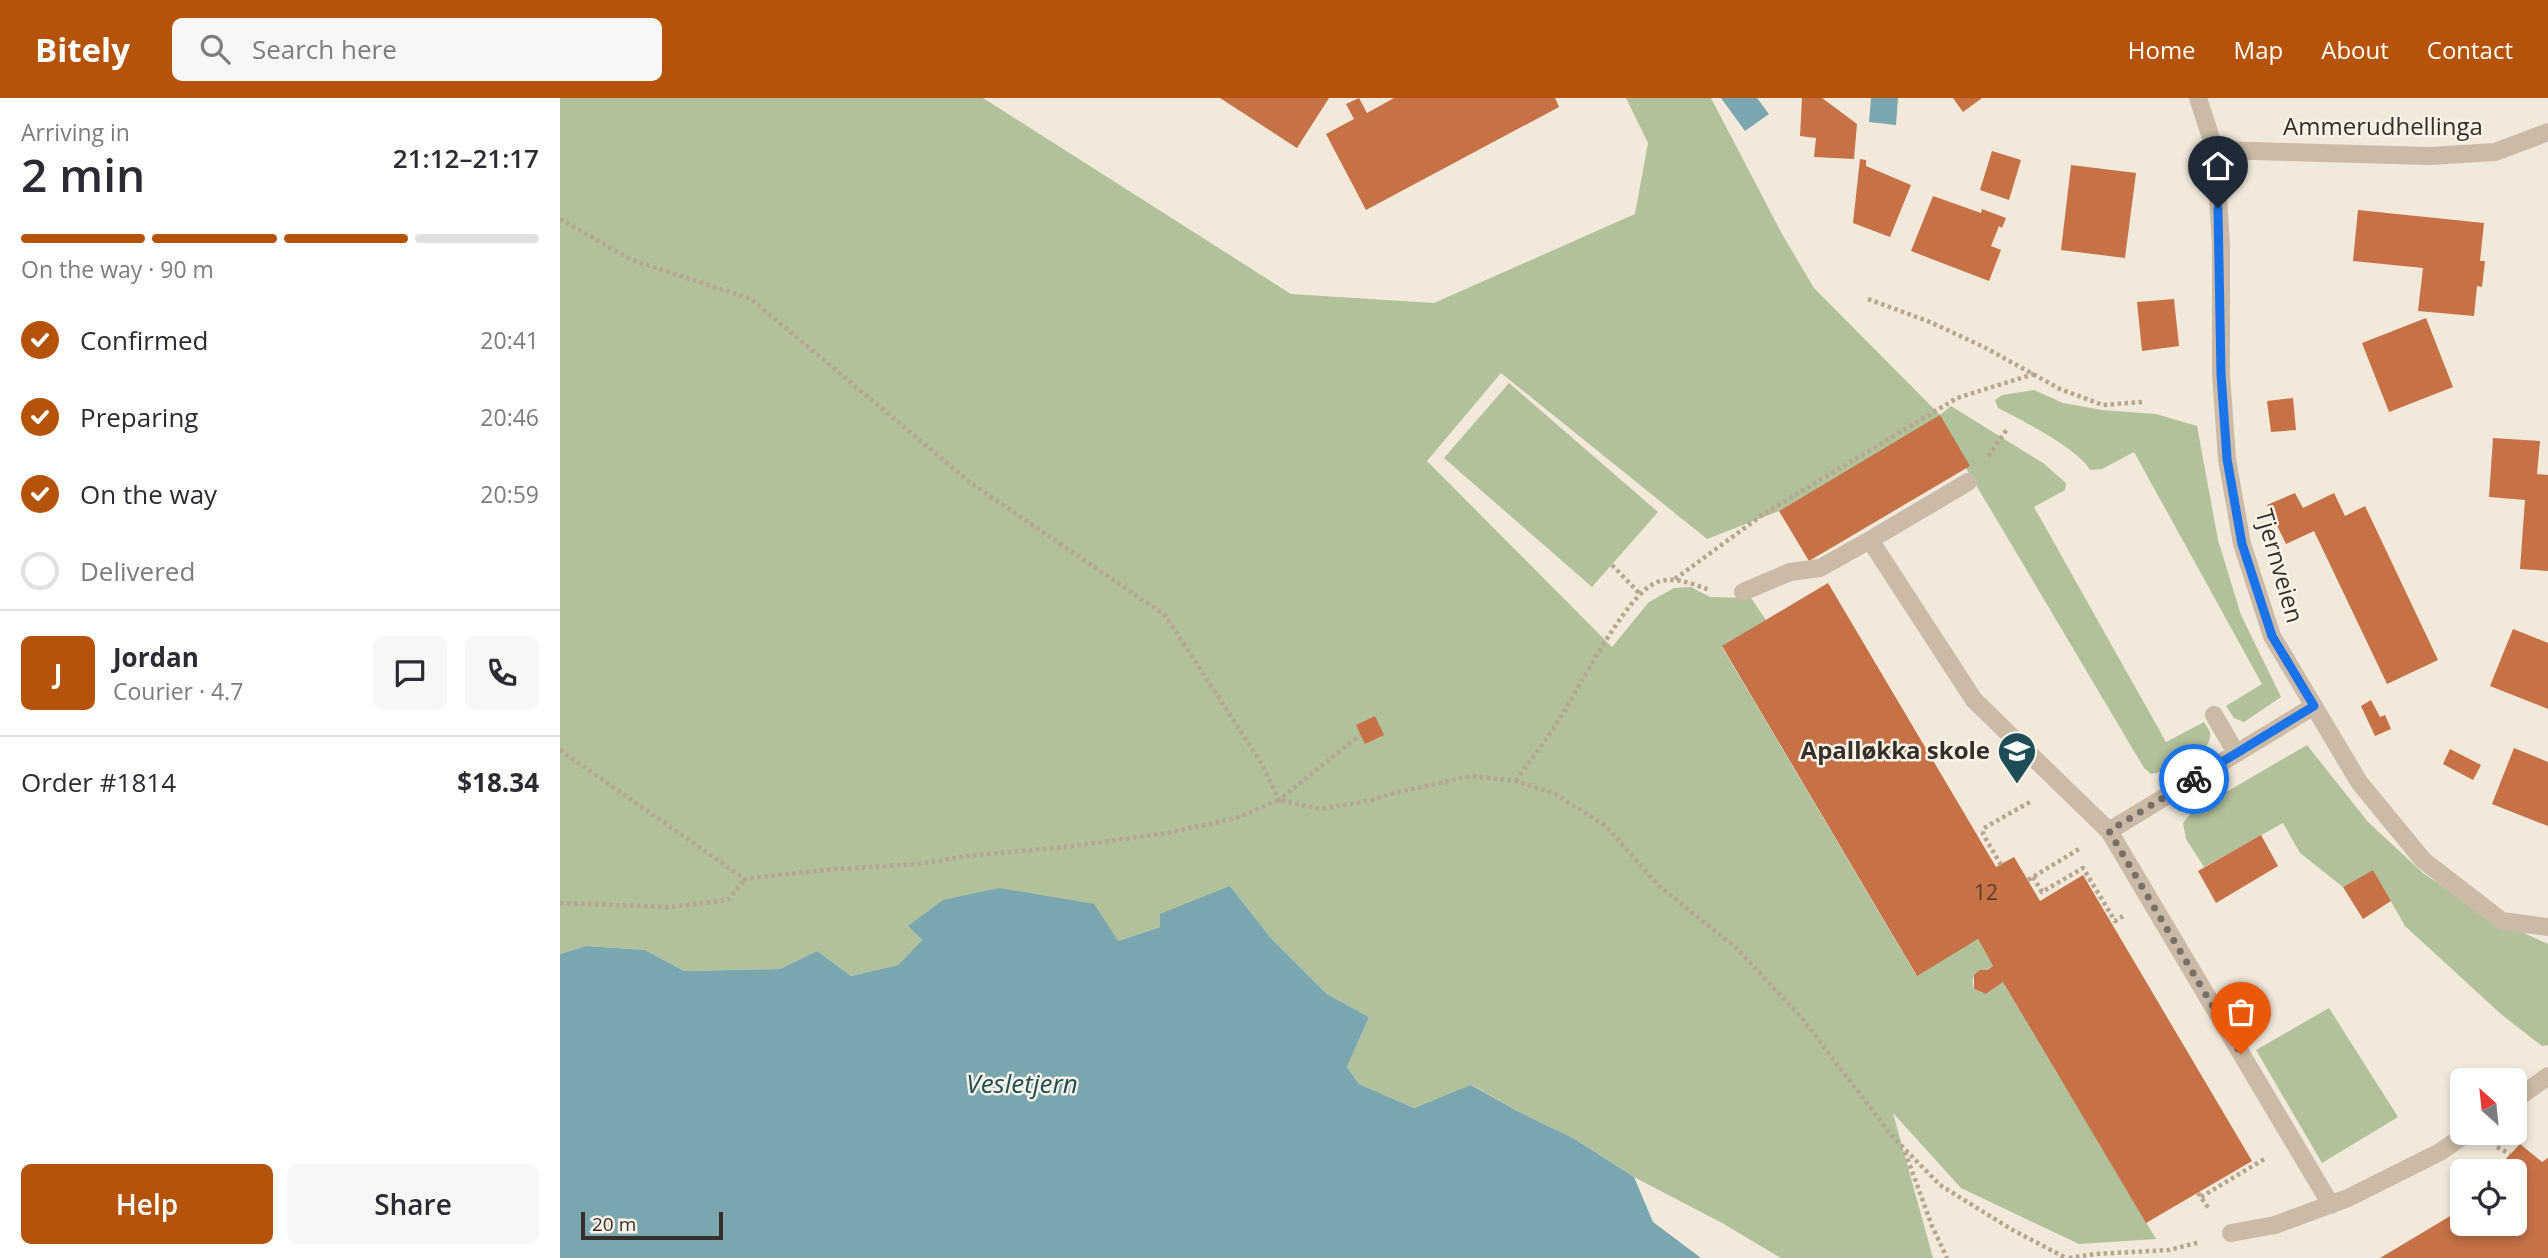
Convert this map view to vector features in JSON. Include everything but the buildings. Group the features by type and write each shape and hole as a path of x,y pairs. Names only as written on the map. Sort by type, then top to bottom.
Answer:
{"street":[{"name":"Tjernveien","path":"2198,98 2215,150 2221,245 2221,374 2227,459 2240,531 2272,636 2359,782 2423,860 2502,921 2548,926"},
{"name":"Ammerudhellinga","path":"2215,150 2430,156 2496,152 2548,132"},
{"path":"1743,592 1790,572 1820,568 1968,482"},
{"path":"1870,540 1974,700 2109,831 2331,1205"},
{"path":"2109,831 2314,706"},
{"path":"2214,715 2236,753"},
{"path":"2527,1091 2548,1076"},
{"path":"2231,1233 2276,1225 2331,1205 2414,1166 2450,1144"}],"path":[{"path":"560,219 632,260 751,299 972,484 1165,615 1262,764 1279,800"},
{"path":"1868,299 1930,322 2060,388 2102,405 2142,402"},
{"path":"1516,781 1561,718 1606,641 1640,594 1655,583 1675,579 1765,513 1957,398 2034,374"},
{"path":"1612,565 1640,594"},
{"path":"1675,579 1718,593 1743,592"},
{"path":"560,750 745,879 824,870 919,864 967,856 1064,847 1168,833 1236,818 1279,800 1360,734"},
{"path":"1279,800 1321,809 1373,800 1471,776 1516,781 1555,794 1606,826 1658,886 1735,947 1802,1018 1892,1136 1940,1185 2011,1229 2068,1258 2169,1250 2231,1233"},
{"path":"2001,865 1983,834 1984,828 2061,783"},
{"path":"2109,831 2030,879 2042,892 2083,868 2111,913"},
{"path":"560,904 682,906 728,900 745,879"},
{"path":"1903,1148 1947,1258"},
{"path":"2201,1197 2256,1164"}],"green space":[{"path":"560,98 983,98 1291,294 1434,303 1635,214 1648,143 1626,98 1711,98 1782,234 1814,288 1940,415 1951,406 2043,463 2066,483 2065,490 2034,507 2166,742 2204,722 2210,733 2208,744 2195,756 2166,769 2151,774 2144,768 1966,468 1969,466 1940,416 1779,511 1707,539 1501,373 1427,461 1612,647 1649,602 1674,588 1691,587 1710,597 1751,598 1766,620 1722,647 1916,975 1978,939 1993,966 1975,976 1974,989 1986,994 2003,982 2156,1239 2079,1244 1961,1188 1893,1113 1933,1258 1781,1258 1722,1223 1634,1177 1573,1138 1472,1085 1414,1108 1359,1084 1347,1067 1369,1017 1327,994 1270,937 1230,886 1160,927 1118,941 908,926 922,940 898,965 851,976 817,951 780,969 684,971 645,950 586,946 560,954"},
{"path":"1509,383 1658,512 1592,587 1444,458"},
{"path":"2034,390 2063,403 2102,410 2156,414 2197,426 2218,540 2241,615 2281,697 2244,722 2234,718 2226,706 2262,684 2134,452 2102,469 2090,470 2062,444 1998,408 1995,400 2002,395"},
{"path":"2307,745 2368,822 2423,873 2488,917 2548,944 2548,1045 2542,1046 2502,1015 2405,926 2373,870 2343,887 2300,853 2283,823 2204,867 2186,839 2183,823 2192,812"},
{"path":"2329,1008 2398,1117 2322,1163 2256,1050"}],"water":[{"path":"1721,98 1757,98 1769,114 1745,131"},
{"path":"1871,98 1898,98 1896,125 1869,122"},
{"name":"Vesletjern","path":"1230,886 1270,937 1327,994 1369,1017 1347,1067 1359,1084 1414,1108 1471,1085 1573,1138 1634,1177 1653,1222 1701,1258 560,1258 560,954 586,946 645,950 684,971 780,969 817,951 851,976 898,965 922,940 908,926 943,900 999,888 1094,904 1118,941 1160,927 1160,914"}],"way so far":[{"path":"2194,779 2109,831 2241,1054"}],"place":[{"name":"Apalløkka skole","path":"2017,785"}],"route":[{"path":"2194,779 2314,706 2272,636 2242,544 2227,459 2221,374 2221,245 2218,208"}]}
